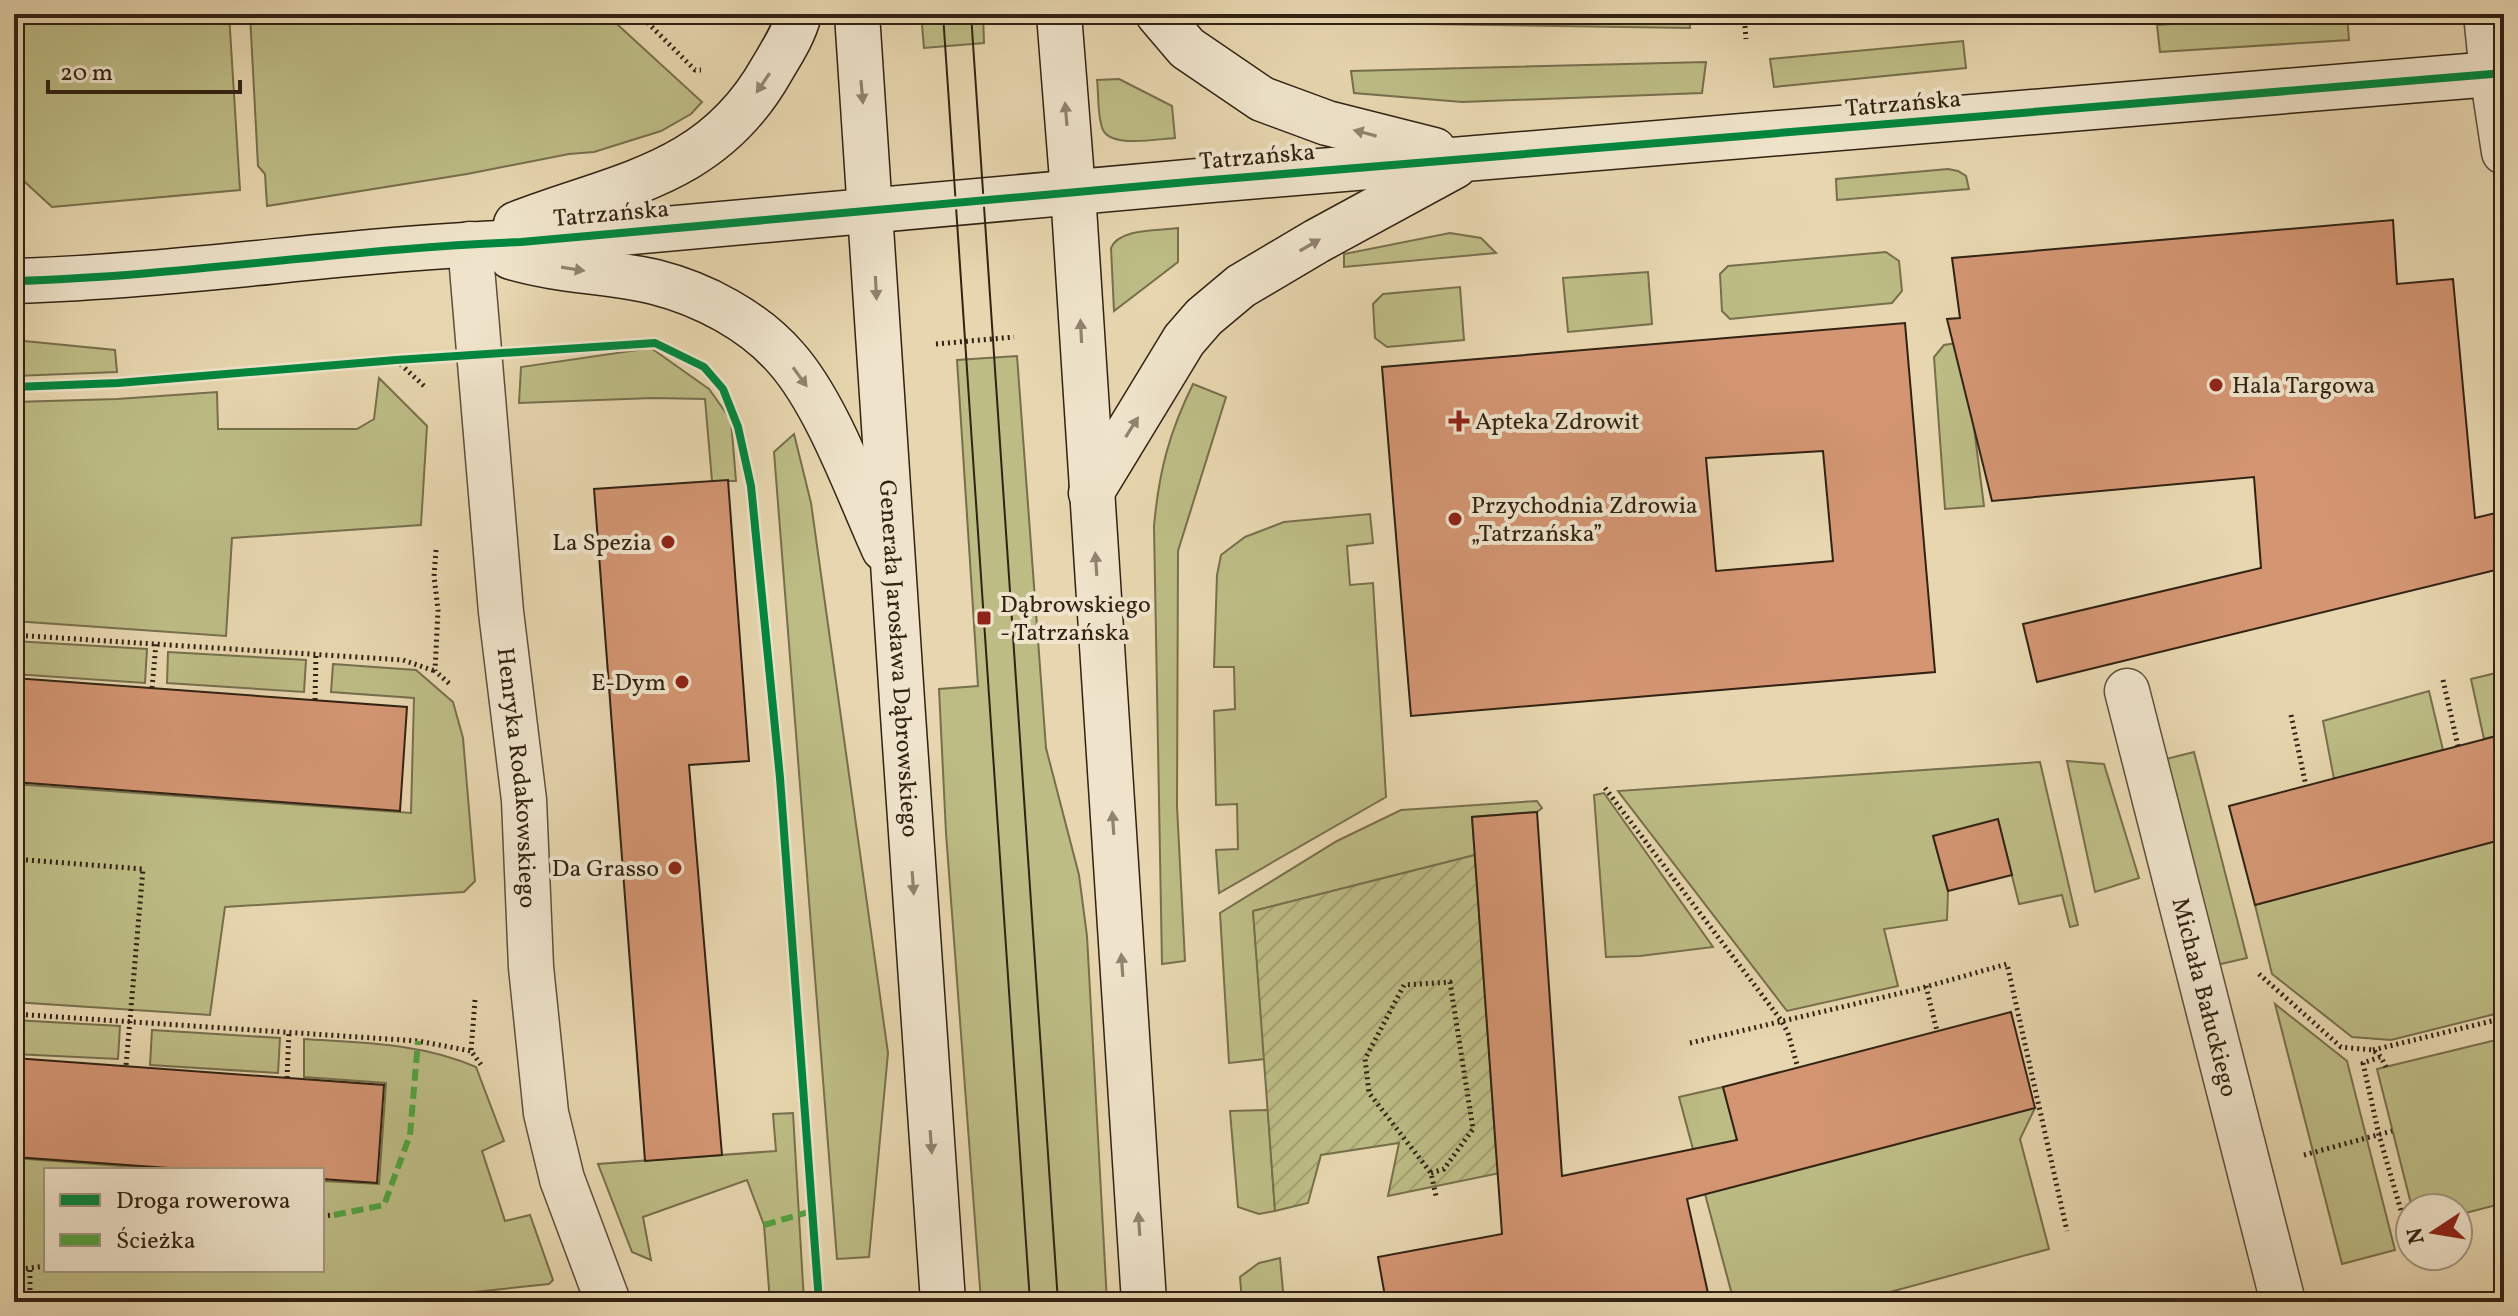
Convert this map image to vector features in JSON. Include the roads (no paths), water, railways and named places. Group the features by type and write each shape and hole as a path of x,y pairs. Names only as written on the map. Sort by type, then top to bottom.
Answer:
{"street":[{"path":"470,244 520,222 658,175 707,146 733,122 763,85 786,45 799,14"},
{"name":"Generała Jarosława Dąbrowskiego","path":"857,14 943,1302"},
{"path":"1059,14 1144,1302"},
{"path":"1158,14 1187,48 1262,99 1327,123 1467,159"},
{"path":"2486,14 2498,73 2504,152"},
{"name":"Tatrzańska","path":"14,281 203,270 1073,192 2498,73"},
{"path":"1091,493 1184,340 1204,317 1241,286 1467,159"},
{"path":"470,244 523,260 655,282 683,291 713,304 767,340 787,359 808,388 894,573"},
{"name":"Henryka Rodakowskiego","path":"470,244 501,612 524,800 531,967 546,1113 562,1179 608,1302"},
{"name":"Michała Bałuckiego","path":"2127,691 2283,1302"}],"tram line":[{"path":"943,14 1030,1302"},
{"path":"971,14 1058,1302"}],"place":[{"name":"Hala Targowa","path":"2216,385"},
{"name":"Apteka Zdrowit","path":"1459,421"},
{"name":"Przychodnia Zdrowia „Tatrzańska”","path":"1455,519"},
{"name":"La Spezia","path":"668,542"},
{"name":"Dąbrowskiego - Tatrzańska","path":"984,618"},
{"name":"E-Dym","path":"682,682"},
{"name":"Da Grasso","path":"675,868"}]}
